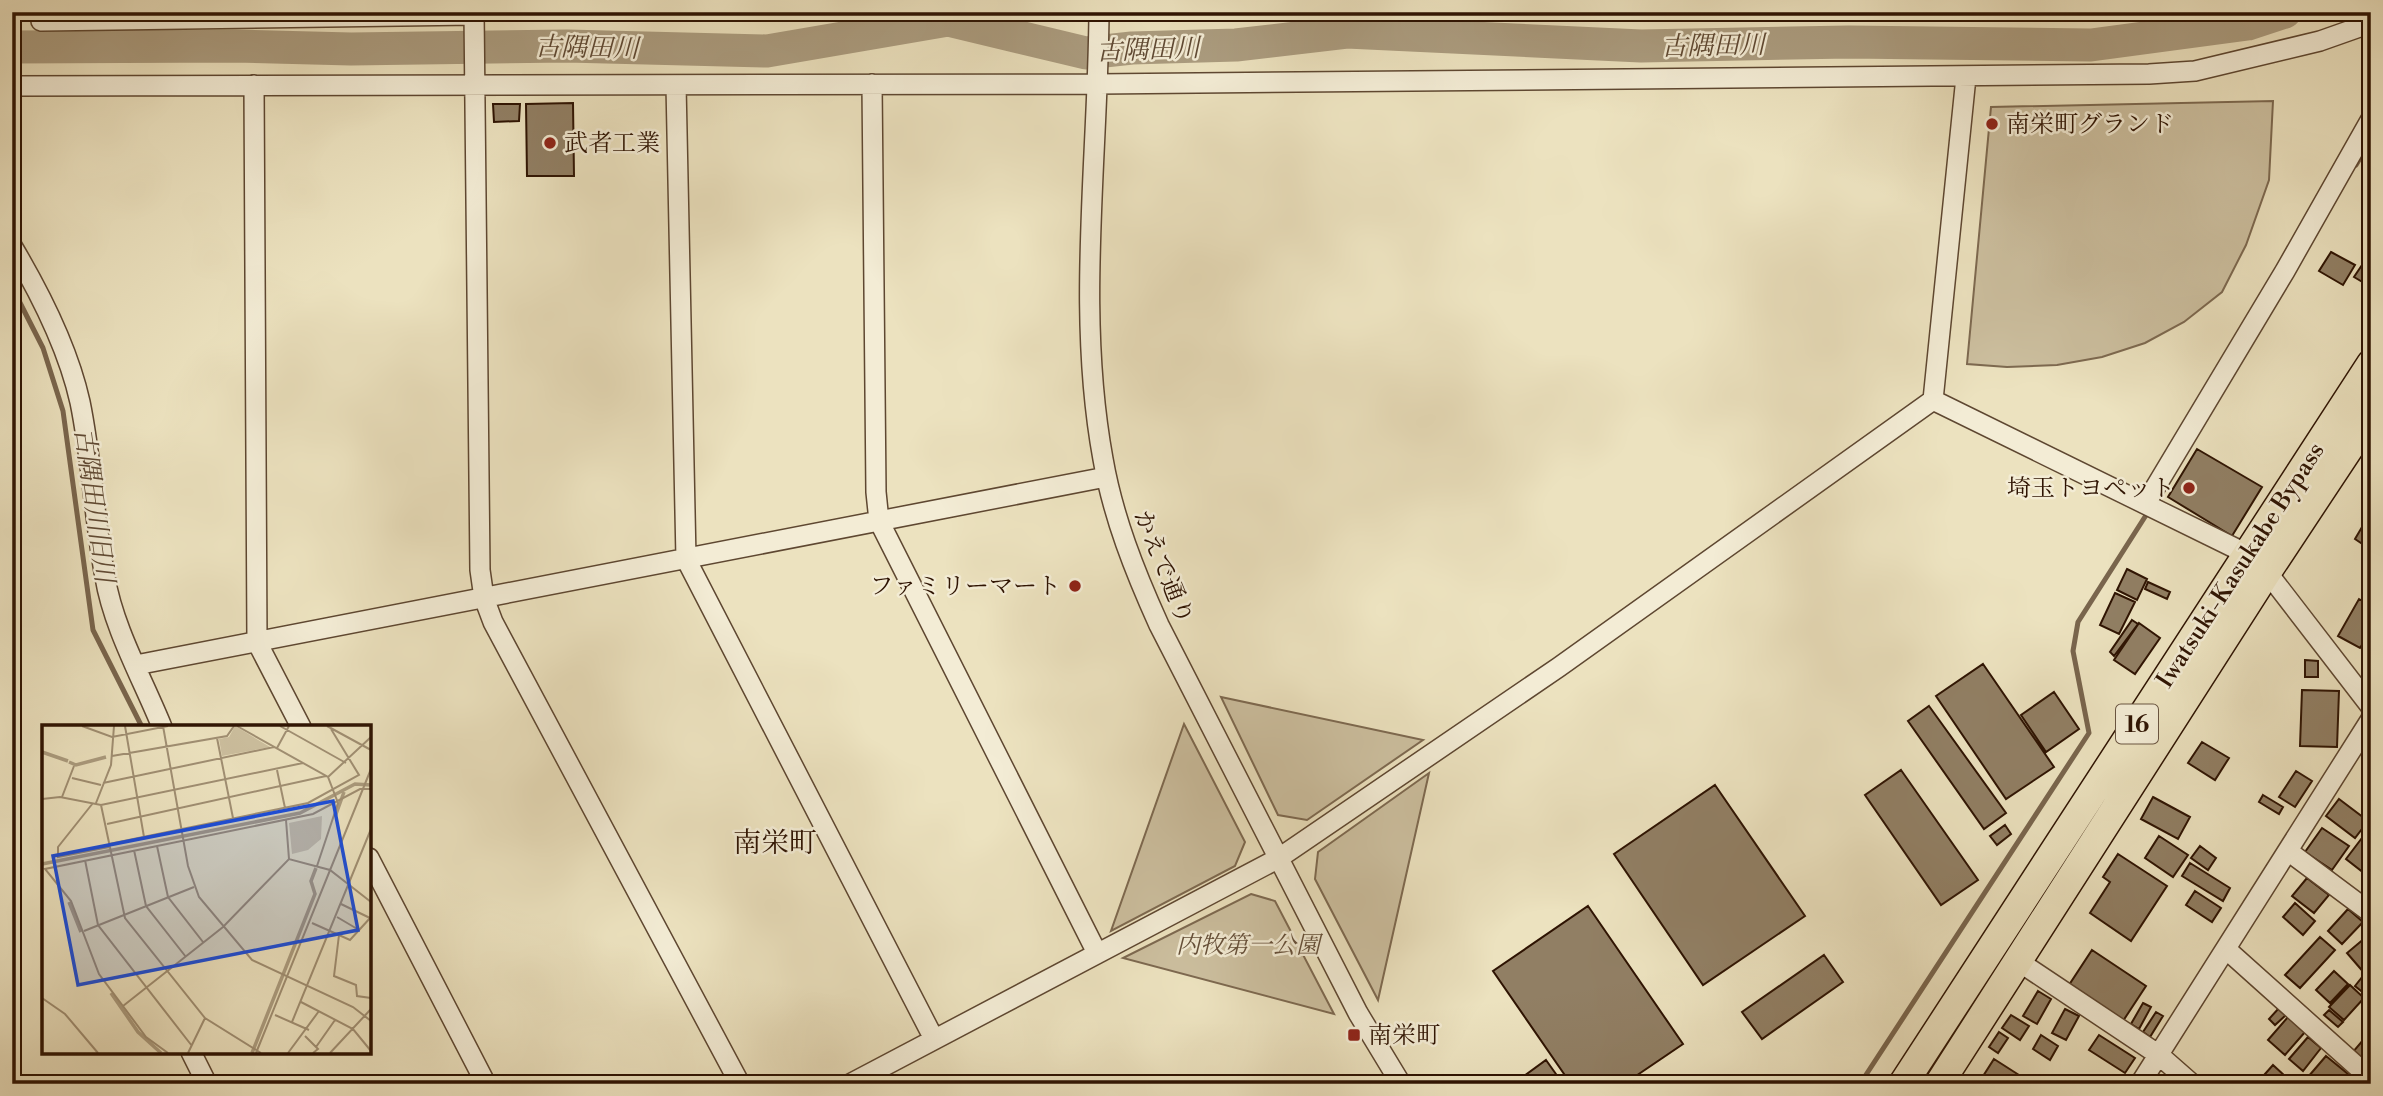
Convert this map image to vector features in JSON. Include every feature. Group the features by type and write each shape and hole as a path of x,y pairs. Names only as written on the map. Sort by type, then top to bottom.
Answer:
{"highway":[{"name":"Iwatsuki-Kasukabe Bypass","path":"1939,1084 2018,961 2257,563 2371,364"},
{"name":"Iwatsuki-Kasukabe Bypass","path":"1903,1084 2257,563 2371,415"}],"street":[{"path":"42,12 41,21 474,13 481,569 484,598 493,622 740,1084"},
{"name":"かえで通り","path":"1099,12 1090,324 1095,406 1106,477 1119,526 1136,574 1159,625 1358,1013 1401,1084"},
{"path":"12,86 872,84 1099,76 1966,77 2195,71 2320,41 2371,23"},
{"path":"850,1084 1279,858 1559,667 1933,400 1966,77"},
{"path":"872,84 876,492 879,521 1097,953"},
{"path":"254,85 257,642 301,725"},
{"path":"676,85 686,559 934,1039"},
{"path":"2146,503 2286,271 2371,119"},
{"path":"12,246 46,310 79,400 92,470 105,579 118,622 161,725"},
{"path":"1933,400 2146,503 2257,563 2371,707"},
{"path":"136,665 1106,477"},
{"path":"2140,1084 2371,719"},
{"path":"2288,851 2371,913"},
{"path":"371,862 486,1084"},
{"path":"2226,949 2371,1079"},
{"path":"2018,961 2159,1055 2192,1084"},
{"path":"192,1054 206,1084"}],"green space":[{"path":"2273,101 2269,180 2246,245 2222,292 2184,322 2145,343 2102,357 2057,365 2007,367 1967,364 1991,107"},
{"path":"1221,697 1423,740 1307,820 1278,815"},
{"path":"1184,724 1245,842 1235,866 1111,931"},
{"path":"1429,773 1378,1000 1315,879 1318,852"},
{"name":"内牧第一公園","path":"1251,894 1275,901 1334,1014 1123,958"}],"building":[{"name":"武者工業","path":"573,103 574,176 527,176 526,104"},
{"path":"493,104 520,104 519,121 494,122"},
{"path":"2331,252 2355,265 2343,285 2319,271"},
{"path":"2362,265 2371,270 2371,287 2354,277"},
{"path":"2197,449 2262,487 2232,536 2168,497"},
{"path":"2362,527 2371,532 2364,545 2355,539"},
{"path":"2127,569 2147,579 2137,600 2117,590"},
{"path":"2148,582 2170,592 2167,599 2145,589"},
{"path":"2115,593 2135,602 2119,634 2100,625"},
{"path":"2359,599 2371,606 2371,630 2360,648 2338,636"},
{"path":"2132,620 2138,624 2114,656 2110,652"},
{"path":"2139,623 2160,638 2135,674 2114,660"},
{"path":"2305,660 2318,661 2318,677 2305,677"},
{"path":"1983,664 2054,767 2006,799 1936,696"},
{"path":"2302,690 2339,691 2337,747 2300,746"},
{"path":"2054,692 2079,729 2046,752 2021,715"},
{"path":"1929,706 2006,813 1984,829 1908,721"},
{"path":"2202,742 2229,758 2215,780 2188,763"},
{"path":"1901,770 1978,880 1941,905 1865,795"},
{"path":"2296,771 2312,781 2295,807 2279,797"},
{"path":"1715,785 1805,916 1703,985 1614,854"},
{"path":"2263,795 2283,807 2279,814 2259,802"},
{"path":"2153,797 2190,817 2178,839 2141,819"},
{"path":"2339,799 2368,821 2355,838 2326,816"},
{"path":"2005,825 2011,834 1997,845 1990,836"},
{"path":"2322,828 2349,846 2332,870 2305,852"},
{"path":"2368,830 2371,832 2371,864 2364,873 2346,859"},
{"path":"2159,836 2188,855 2173,877 2145,858"},
{"path":"2200,846 2216,858 2208,870 2191,858"},
{"path":"2118,854 2167,886 2131,941 2090,913 2110,882 2103,877"},
{"path":"2190,863 2230,888 2223,901 2182,876"},
{"path":"2307,878 2329,895 2314,913 2292,896"},
{"path":"2195,891 2221,908 2212,922 2186,905"},
{"path":"2295,903 2315,921 2303,935 2283,917"},
{"path":"1588,906 1683,1044 1624,1084 1571,1084 1493,971"},
{"path":"2348,909 2363,922 2342,944 2328,931"},
{"path":"2371,933 2371,971 2366,975 2347,953"},
{"path":"2320,937 2335,950 2300,988 2285,975"},
{"path":"2092,950 2146,986 2123,1021 2069,985"},
{"path":"1824,955 1843,982 1762,1039 1742,1012"},
{"path":"2334,971 2348,984 2330,1003 2316,990"},
{"path":"2363,976 2371,983 2371,990 2366,995 2355,986"},
{"path":"2350,985 2364,998 2344,1020 2329,1007"},
{"path":"2038,991 2051,999 2037,1024 2023,1016"},
{"path":"2143,1003 2151,1007 2139,1029 2131,1024"},
{"path":"2279,1008 2286,1015 2275,1025 2269,1019"},
{"path":"2065,1009 2079,1016 2066,1040 2052,1033"},
{"path":"2329,1010 2343,1022 2338,1027 2324,1015"},
{"path":"2156,1012 2163,1016 2150,1037 2143,1032"},
{"path":"2011,1015 2029,1026 2020,1040 2002,1028"},
{"path":"2288,1017 2305,1032 2285,1055 2268,1040"},
{"path":"1999,1032 2008,1038 1998,1053 1989,1047"},
{"path":"2369,1033 2371,1063 2368,1066 2352,1053"},
{"path":"2041,1035 2058,1046 2050,1060 2033,1049"},
{"path":"2099,1035 2135,1058 2125,1073 2089,1050"},
{"path":"2308,1037 2321,1048 2303,1071 2289,1059"},
{"path":"2326,1056 2348,1074 2340,1084 2316,1084 2308,1077"},
{"path":"1994,1059 2033,1084 1978,1084"},
{"path":"1546,1060 1563,1084 1519,1084 1517,1081"},
{"path":"2273,1065 2285,1076 2277,1084 2265,1074"}],"waterway":[{"name":"古隅田川","path":"12,47 235,46 351,49 567,46 767,51 948,20 1086,53 1132,48 1236,45 1347,32 1641,46 1849,42 2091,45 2248,24 2285,12"},
{"path":"2356,165 2371,140"},
{"name":"古隅田川旧川","path":"12,287 43,348 63,411 93,630 141,725"},
{"path":"1860,1084 2089,733 2073,651 2078,622 2150,509"}],"place":[{"name":"南栄町グランド","path":"1992,124"},
{"name":"武者工業","path":"550,143"},
{"name":"埼玉トヨペット","path":"2189,488"},
{"name":"ファミリーマート","path":"1075,586"},
{"name":"南栄町","path":"1354,1035"}],"district":[{"name":"南栄町","path":"775,842"}]}
